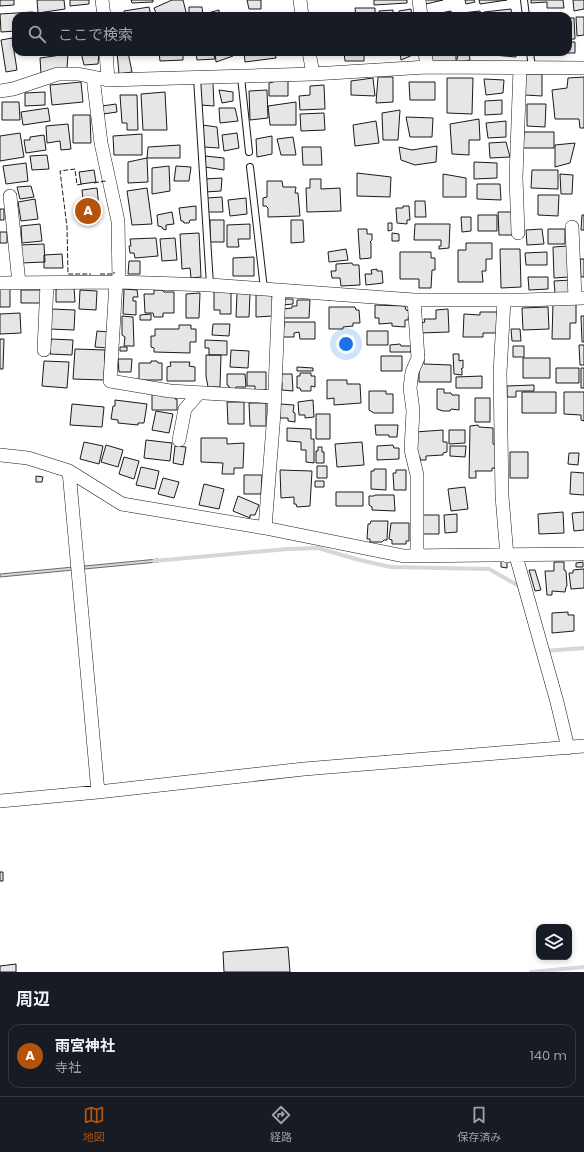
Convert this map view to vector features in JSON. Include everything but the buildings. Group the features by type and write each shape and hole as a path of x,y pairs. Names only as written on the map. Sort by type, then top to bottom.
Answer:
{"street":[{"path":"102,0 104,12"},
{"path":"300,0 302,12"},
{"path":"419,0 420,12"},
{"path":"106,56 108,80"},
{"path":"310,56 313,74"},
{"path":"426,56 427,67"},
{"path":"0,91 58,74 78,74 108,80 241,77 427,67 584,68"},
{"path":"518,233 516,177 526,68"},
{"path":"93,77 101,142 118,221 117,282 110,381 170,391 275,397"},
{"path":"10,196 19,283"},
{"path":"0,283 117,282 264,289 414,300 580,298 572,227"},
{"path":"44,350 48,283"},
{"path":"265,528 275,397 279,290"},
{"path":"414,300 418,358 412,372 410,388 413,410 411,450 416,476 417,556"},
{"path":"504,300 500,373 502,496 511,556 557,702 568,748"},
{"path":"179,440 185,408 200,393"},
{"path":"0,455 28,458 69,471 122,504 265,528 404,556 584,554"},
{"path":"69,471 98,792"},
{"path":"0,801 98,792 304,769 584,746"}],"lane":[{"path":"524,0 526,12"},
{"path":"526,68 529,56"},
{"path":"241,77 249,152"},
{"path":"197,78 210,286"},
{"path":"250,167 264,289"}],"shaded area":[{"path":"158,559 158,562 0,577 0,574"}],"waterway":[{"path":"154,561 288,549 318,548 359,560 391,567 489,569 519,586 520,589"},
{"path":"545,651 584,648"},
{"path":"531,972 584,967"}],"fence":[{"path":"82,184 77,185 75,169 60,171 67,227 68,274 91,274"},
{"path":"94,183 105,181 105,183"},
{"path":"100,274 114,274 114,272"}],"place":[{"name":"雨宮神社","path":"88,211"}]}
